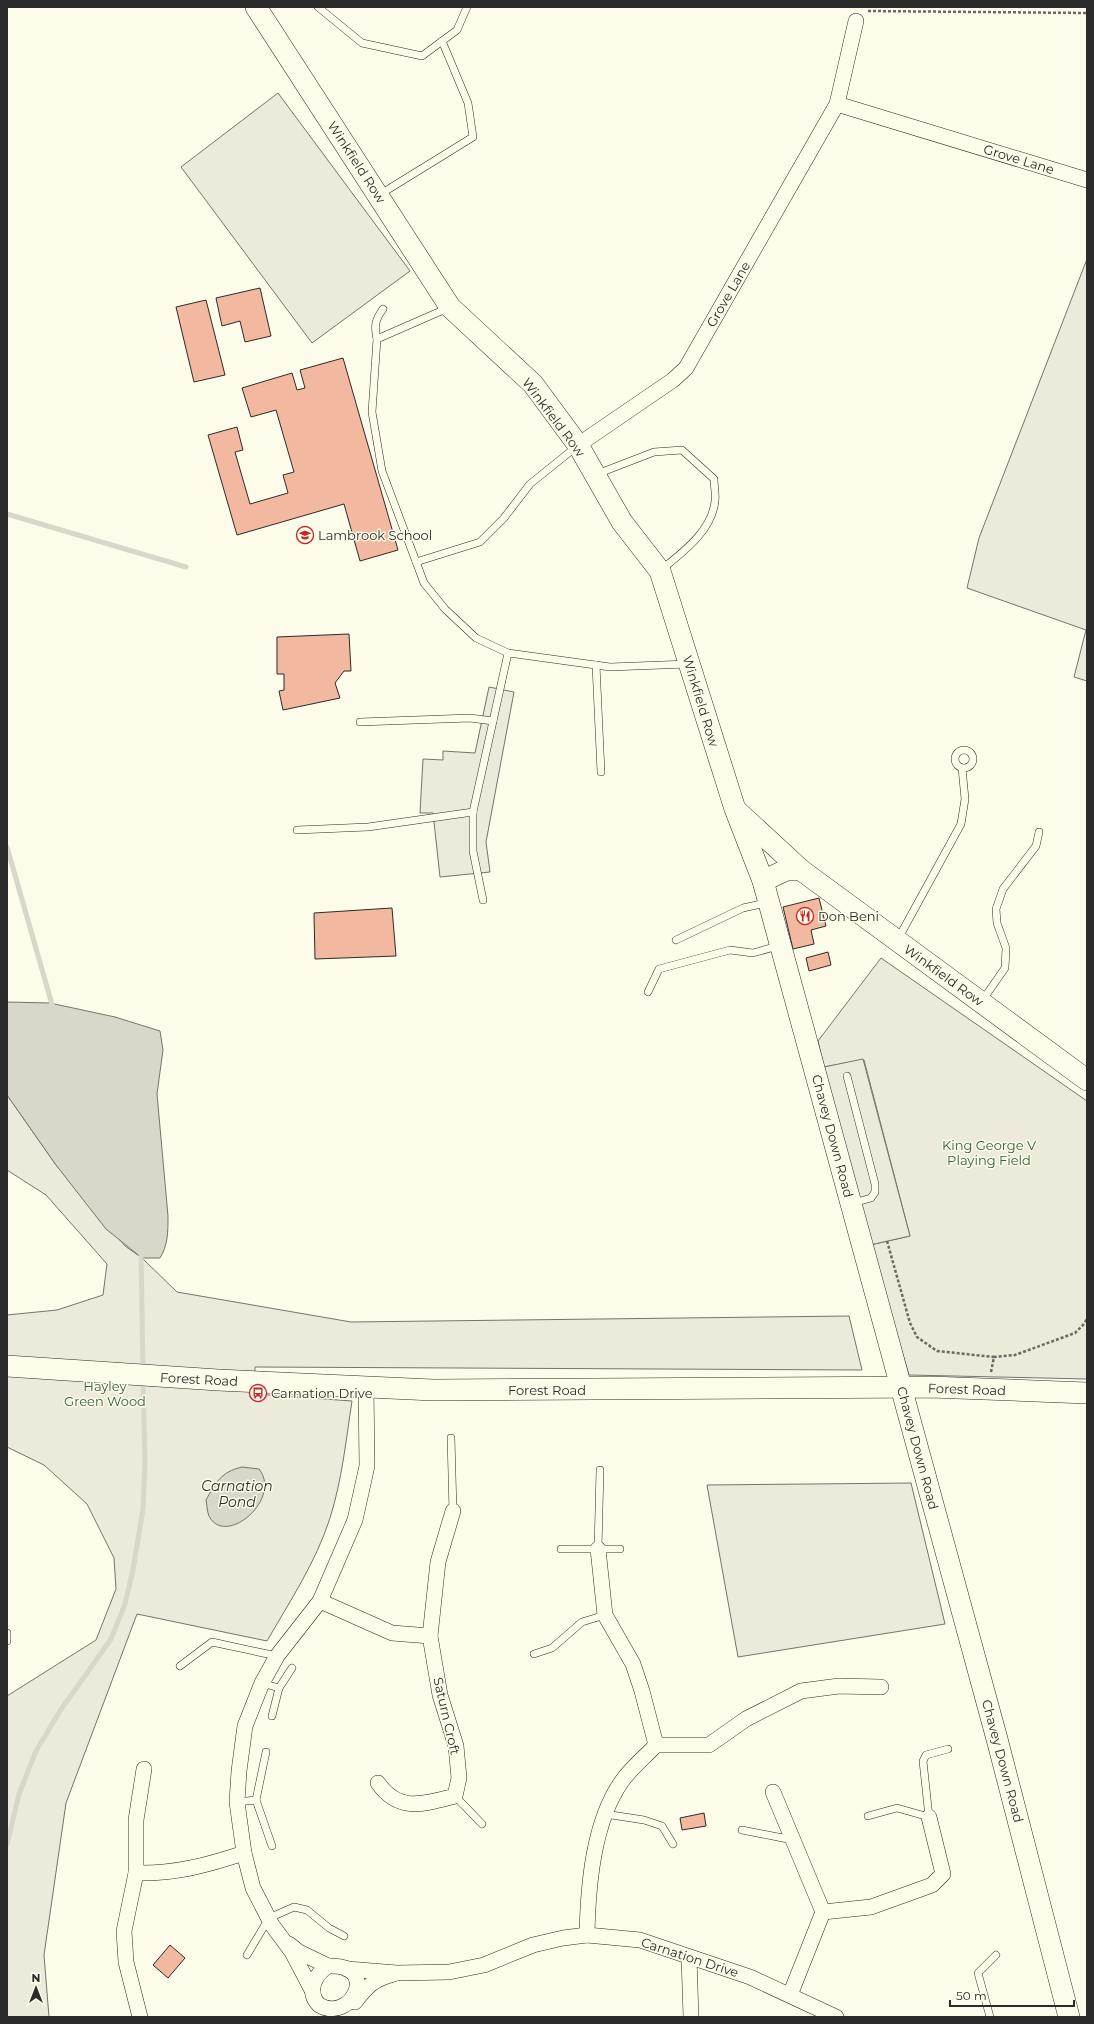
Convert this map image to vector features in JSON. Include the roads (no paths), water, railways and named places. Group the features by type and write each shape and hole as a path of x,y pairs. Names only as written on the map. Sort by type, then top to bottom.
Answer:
{"main road":[{"name":"Winkfield Row","path":"256,7 450,307 533,384 578,445 622,522 660,571 735,809 763,881"},
{"name":"Winkfield Row","path":"735,809 801,870 1087,1080"},
{"path":"763,881 786,870 801,870"},
{"name":"Chavey Down Road","path":"763,881 997,1739 1065,2016"},
{"name":"Forest Road","path":"7,1366 131,1375 433,1390 902,1388 1087,1393"}],"street":[{"name":"Grove Lane","path":"578,445 673,380 686,368 837,104 856,21"},
{"name":"Grove Lane","path":"837,104 1087,180"},
{"name":"Carnation Drive","path":"366,1386 367,1466 355,1520 320,1601 276,1656 262,1683 245,1726 239,1771 237,1802 244,1853 253,1888 313,1992 317,2004 325,2014 349,2011 368,1985 383,1977 397,1973"},
{"name":"Saturn Croft","path":"453,1510 438,1562 430,1636 440,1695 456,1746 459,1778 455,1796"},
{"path":"598,1549 605,1615 633,1664 642,1691 656,1745"},
{"path":"320,1601 392,1633 430,1636"},
{"path":"587,1935 588,1891 603,1814 622,1781 656,1745 708,1745 746,1719 801,1691 839,1686 880,1687"},
{"path":"140,2017 126,1962 124,1931 136,1873 136,1820 144,1769"},
{"path":"378,1783 386,1794 395,1800 409,1804 422,1804 455,1796"},
{"path":"773,1792 823,1912 790,1995"},
{"path":"823,1912 871,1907 932,1885 943,1874 929,1817"},
{"path":"136,1873 181,1871 244,1853"},
{"name":"Carnation Drive","path":"284,1940 299,1952 328,1966 397,1973 449,1972 484,1965 533,1946 563,1938 587,1935 640,1940 750,1977 836,2017"},
{"path":"689,1957 691,2017"},
{"path":"313,1992 313,1986 316,1978 321,1971 328,1966"},
{"path":"347,1969 354,1976 357,1984 357,1995 349,2011"}],"lane":[{"path":"318,7 362,44 422,56 457,30 467,7"},
{"path":"378,196 473,137 468,103 442,41"},
{"path":"377,339 450,307"},
{"path":"383,309 376,318 374,326 377,339 372,412 382,472 424,583 445,609 476,638 508,653 610,667 690,664"},
{"path":"416,562 480,542 504,518 530,484 578,445"},
{"path":"594,475 654,452 682,450 714,479 715,501 706,526 685,551 660,571"},
{"path":"483,900 473,852 473,812 508,653"},
{"path":"596,665 601,772"},
{"path":"360,722 470,718 493,721"},
{"path":"897,941 961,824 965,799 962,768"},
{"path":"297,830 368,827 473,812"},
{"path":"981,1003 1005,968 1006,948 997,923 996,909 1003,889 1036,846 1039,832"},
{"path":"676,940 743,908 768,902"},
{"path":"648,992 659,969 730,950 753,953 780,945"},
{"path":"847,1076 875,1184 875,1192 871,1198 851,1204"},
{"path":"452,1438 453,1510"},
{"path":"598,1549 600,1470"},
{"path":"561,1550 620,1549"},
{"path":"534,1654 552,1648 582,1622 605,1615"},
{"path":"7,1633 7,1641"},
{"path":"180,1666 212,1642 276,1656"},
{"path":"272,1716 279,1688 292,1668"},
{"path":"262,1683 279,1688"},
{"path":"868,1816 898,1808 929,1817 923,1761 926,1755 948,1749"},
{"path":"266,1752 256,1800 272,1846"},
{"path":"455,1796 482,1824"},
{"path":"237,1802 256,1800"},
{"path":"603,1814 644,1820 662,1826 673,1844"},
{"path":"742,1830 793,1840"},
{"path":"248,1955 269,1918 288,1908 301,1907 328,1928 344,1936"},
{"path":"990,2017 978,1973 996,1955"}],"water":[{"path":"7,1002 50,1003 115,1017 160,1031 163,1050 157,1094 168,1216 168,1233 163,1253 160,1258 142,1258 106,1229 56,1165 7,1095"},
{"name":"Carnation Pond","path":"242,1467 259,1469 264,1481 264,1494 258,1505 249,1516 238,1523 227,1526 217,1524 209,1516 206,1500 216,1483 224,1475"}],"waterway":[{"path":"7,514 186,567"},
{"path":"7,847 53,1008"},
{"path":"141,1252 143,1370"},
{"path":"7,1845 19,1794 36,1751 60,1711 111,1639 125,1604 133,1570 143,1509 145,1461 143,1380"}],"place":[{"name":"Lambrook School","path":"305,535"},
{"name":"Don Beni","path":"805,916"},
{"name":"Carnation Drive","path":"258,1393"}],"park label":[{"name":"King George V Playing Field","path":"989,1152"},
{"name":"Hayley Green Wood","path":"105,1394"}]}
